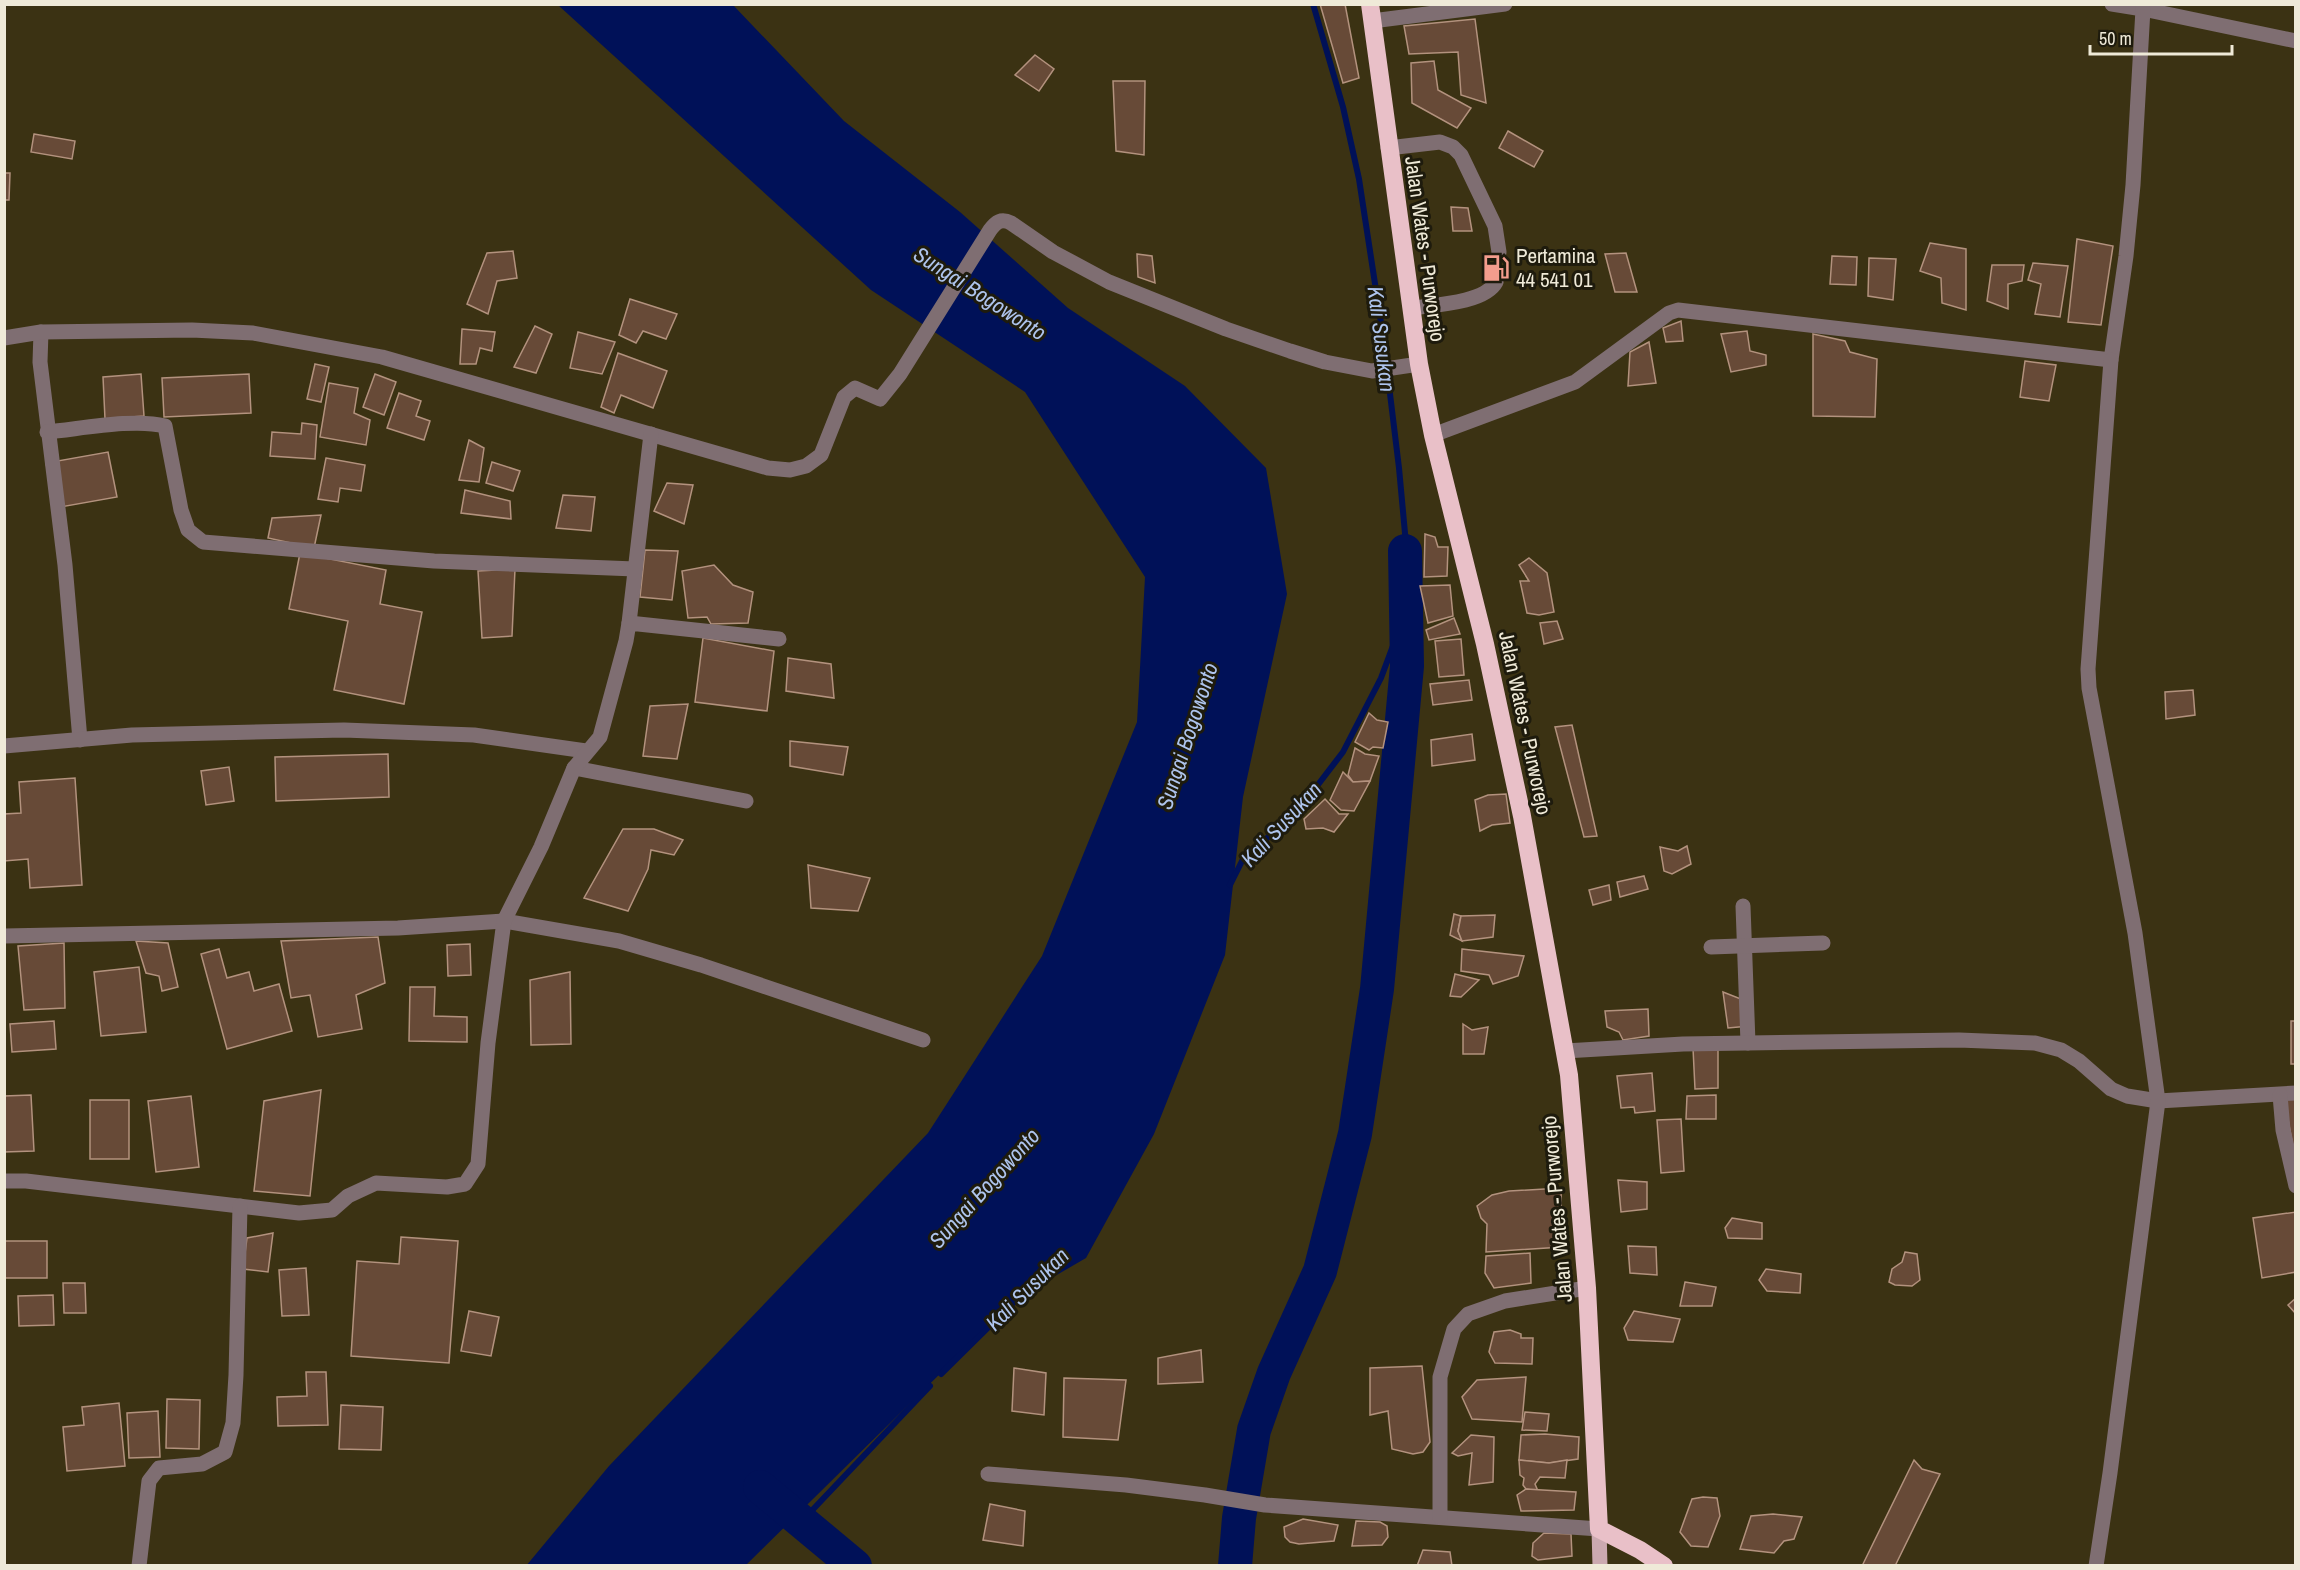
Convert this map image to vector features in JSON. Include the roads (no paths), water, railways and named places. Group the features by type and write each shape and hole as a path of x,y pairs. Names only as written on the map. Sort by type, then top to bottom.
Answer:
{"highway":[{"name":"Jalan Wates - Purworejo","path":"1371,13 1412,308 1411,365 1433,435 1485,645 1522,816 1565,1051 1580,1182 1599,1529"},
{"path":"1599,1529 1662,1564"}],"main road":[{"path":"1599,1529 1600,1566"}],"street":[{"path":"1371,13 1505,4"},
{"path":"2112,4 2295,41"},
{"path":"2096,1566 2158,1101 2135,933 2091,706 2089,679 2111,360 2126,256 2133,185 2143,9"},
{"path":"1388,148 1440,142 1453,147 1461,156 1495,226 1499,252"},
{"path":"4,338 41,332 192,330 253,333 382,357 768,468 790,470 806,466 821,455 844,397 855,388 880,399 900,374 990,230 997,222 1006,220 1053,252 1109,282 1226,329 1325,362 1372,371 1411,365"},
{"path":"1412,308 1480,296 1492,289 1496,282"},
{"path":"1433,435 1575,382 1669,314 1678,310 2111,360"},
{"path":"41,332 40,362 65,565 80,740"},
{"path":"47,432 131,424 155,423 165,426 181,510 188,530 203,542 434,561 635,569"},
{"path":"4,1181 38,1182 299,1213 332,1210 348,1196 376,1183 447,1187 465,1184 478,1164 488,1043 504,921 541,847 574,768 600,737 627,641 651,434"},
{"path":"629,623 778,639"},
{"path":"4,746 132,735 344,730 474,735 586,751"},
{"path":"574,768 746,801"},
{"path":"1743,906 1748,1043"},
{"path":"4,936 398,928 504,921 619,941 702,965 923,1040"},
{"path":"1711,947 1822,943"},
{"path":"1565,1051 1683,1044 1959,1040 2035,1043 2061,1050 2079,1061 2111,1089 2127,1096 2158,1101 2295,1093"},
{"path":"2280,1095 2283,1130 2295,1186"},
{"path":"139,1566 149,1481 159,1468 202,1464 225,1452 233,1423 236,1375 240,1206"},
{"path":"1440,1517 1440,1377 1455,1329 1468,1314 1505,1301 1587,1288"},
{"path":"988,1474 1126,1485 1265,1505 1599,1529"}],"water":[{"name":"Sungai Bogowonto","path":"558,5 733,5 844,121 960,212 1068,308 1185,386 1266,468 1287,594 1243,797 1225,955 1154,1134 1086,1258 1017,1298 746,1565 526,1566 609,1466 928,1133 1042,956 1137,722 1145,577 1025,392 871,290"}],"waterway":[{"name":"Kali Susukan","path":"1230,885 1242,861 1278,828 1317,786 1343,752 1381,678 1397,635 1406,544 1383,336 1359,179 1343,107 1313,4"},
{"path":"1235,1566 1239,1518 1254,1430 1274,1373 1320,1271 1355,1134 1377,989 1407,666 1405,551"},
{"name":"Kali Susukan","path":"941,1374 1023,1293"},
{"name":"Kali Susukan","path":"801,1522 930,1386"},
{"path":"760,1487 855,1566"}],"tunnel":[{"path":"1496,282 1499,252"}],"place":[{"name":"Pertamina 44 541 01","path":"1496,268"}]}
